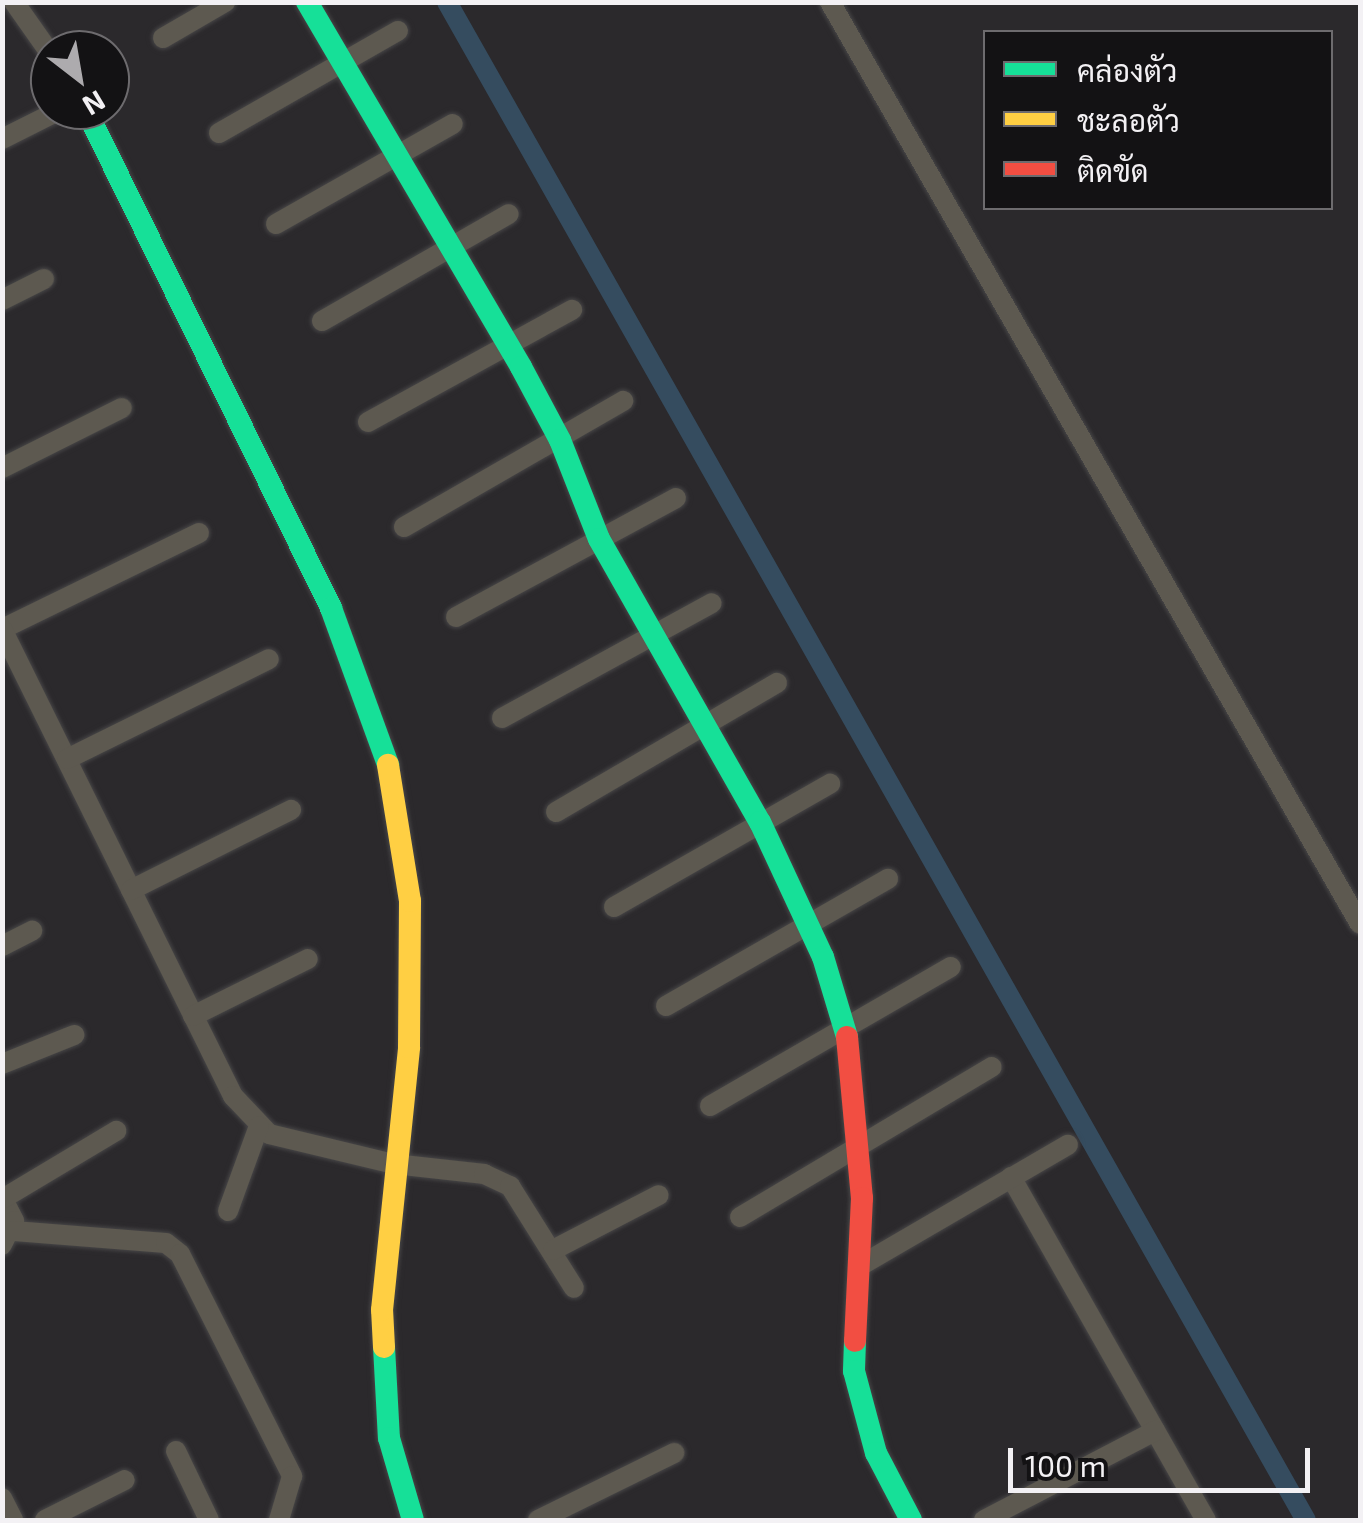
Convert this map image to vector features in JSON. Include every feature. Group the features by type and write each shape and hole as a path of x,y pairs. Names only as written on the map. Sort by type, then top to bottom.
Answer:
{"street":[{"path":"14,2 34,30"},
{"path":"163,38 225,2"},
{"path":"307,2 560,440 598,539 700,726 760,822 810,924 846,1027 862,1198 858,1268 861,1314 854,1371 876,1453 911,1520"},
{"path":"830,2 1360,924"},
{"path":"218,133 398,31"},
{"path":"276,224 453,124"},
{"path":"2,139 30,125"},
{"path":"96,130 331,608 388,764 410,901 409,1047 382,1310 389,1438 413,1520"},
{"path":"322,321 509,214"},
{"path":"2,300 44,279"},
{"path":"368,422 572,310"},
{"path":"404,527 623,401"},
{"path":"2,468 122,408"},
{"path":"456,616 676,498"},
{"path":"199,532 2,629 193,1016 233,1096 259,1126 302,1144 394,1164 484,1174 510,1186 574,1288"},
{"path":"502,718 712,602"},
{"path":"66,759 269,659"},
{"path":"556,812 777,683"},
{"path":"614,907 830,784"},
{"path":"131,890 291,810"},
{"path":"666,1006 888,879"},
{"path":"2,946 32,931"},
{"path":"193,1016 308,959"},
{"path":"710,1106 951,967"},
{"path":"2,1064 74,1036"},
{"path":"740,1217 992,1067"},
{"path":"228,1212 259,1126"},
{"path":"116,1131 3,1198 8,1238 166,1243 202,1289 292,1476 280,1520"},
{"path":"858,1268 1068,1145"},
{"path":"1011,1177 1206,1520"},
{"path":"553,1250 658,1195"},
{"path":"984,1520 1155,1431"},
{"path":"176,1451 209,1520"},
{"path":"538,1520 674,1453"},
{"path":"45,1520 125,1480"},
{"path":"2,1498 12,1520"}],"waterway":[{"path":"447,2 1306,1520"}],"traffic: fast":[{"path":"307,2 521,367 560,440 599,539 760,822 823,957 847,1037"},
{"path":"96,130 331,608 388,765"},
{"path":"855,1341 854,1371 876,1453 911,1520"},
{"path":"384,1347 389,1438 413,1520"}],"traffic: slow":[{"path":"384,1347 382,1310 409,1047 410,901 388,765"}],"traffic: jam":[{"path":"847,1037 862,1198 855,1341"}]}
